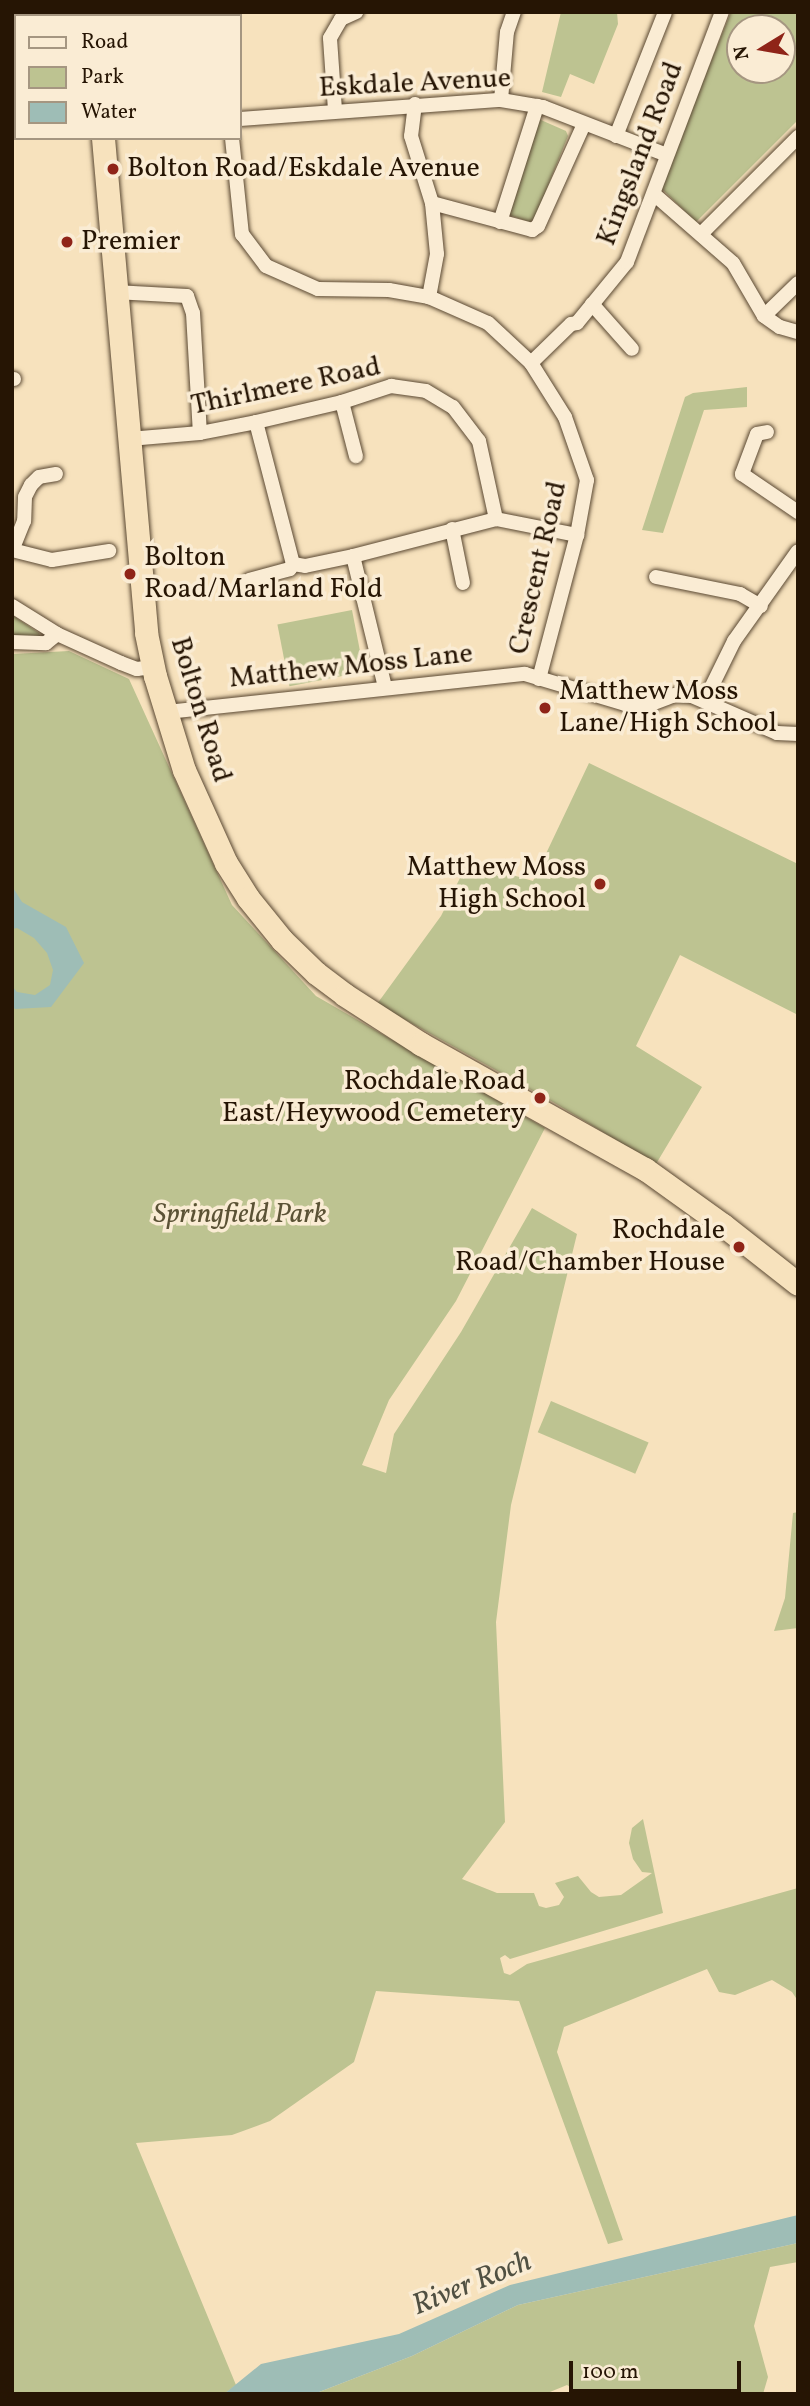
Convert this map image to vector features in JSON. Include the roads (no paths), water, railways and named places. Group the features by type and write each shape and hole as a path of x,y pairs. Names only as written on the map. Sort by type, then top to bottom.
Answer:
{"highway":[{"name":"Bolton Road","path":"103,140 146,633 153,667 184,770 208,830 248,898 288,947 316,973 366,1010 634,1163 683,1195 798,1284"}],"street":[{"path":"335,110 330,38 341,19 356,12"},
{"path":"501,100 508,32 514,12"},
{"path":"617,136 665,12"},
{"name":"Kingsland Road","path":"531,363 577,323 627,262 655,195 667,155 722,12"},
{"name":"Eskdale Avenue","path":"242,119 254,121 335,110 501,100 537,106 667,155"},
{"path":"415,104 411,136 432,203 437,254 429,297"},
{"path":"500,222 537,106"},
{"path":"432,203 525,230 538,226 584,124"},
{"path":"702,233 798,137"},
{"name":"Crescent Road","path":"232,140 242,234 266,266 318,289 390,290 429,297 488,323 531,363 565,417 587,480 577,535 539,679"},
{"path":"655,195 733,262 764,316 780,327 798,332"},
{"path":"764,316 798,283"},
{"path":"115,292 187,296 193,313 200,433"},
{"path":"592,304 632,349"},
{"name":"Thirlmere Road","path":"129,439 200,433 257,422 342,402 391,386 426,391 453,407 479,441 496,519"},
{"path":"342,402 356,456"},
{"path":"257,422 293,564"},
{"path":"767,432 757,434 742,474 798,512"},
{"path":"48,473 31,485 25,497 24,522 12,550 52,560 109,551"},
{"path":"293,564 304,566 353,556 496,519 577,535"},
{"path":"452,529 463,583"},
{"path":"798,551 734,641 705,699 777,733 798,734"},
{"path":"353,556 385,687"},
{"path":"249,580 290,569 293,564"},
{"path":"656,577 740,594 761,606"},
{"path":"12,606 57,634 132,667 153,667"},
{"path":"12,642 46,643 57,634"},
{"name":"Matthew Moss Lane","path":"167,712 526,674 625,704 646,706 674,695 705,699"}],"water":[{"path":"12,886 22,902 66,927 84,963 51,1007 15,1009 12,1005 12,986 17,992 35,995 50,985 53,970 47,953 34,938 17,928 12,929"},
{"path":"798,2215 798,2243 518,2305 412,2356 314,2394 224,2394 261,2364 399,2334 510,2285"}],"place":[{"name":"Bolton Road/Eskdale Avenue","path":"113,169"},
{"name":"Premier","path":"67,242"},
{"name":"Bolton Road/Marland Fold","path":"130,574"},
{"name":"Matthew Moss Lane/High School","path":"545,708"},
{"name":"Matthew Moss High School","path":"600,884"},
{"name":"Rochdale Road East/Heywood Cemetery","path":"540,1098"},
{"name":"Rochdale Road/Chamber House","path":"739,1247"}],"park label":[{"name":"Springfield Park","path":"240,1215"}],"water label":[{"name":"River Roch","path":"472,2284"}]}
